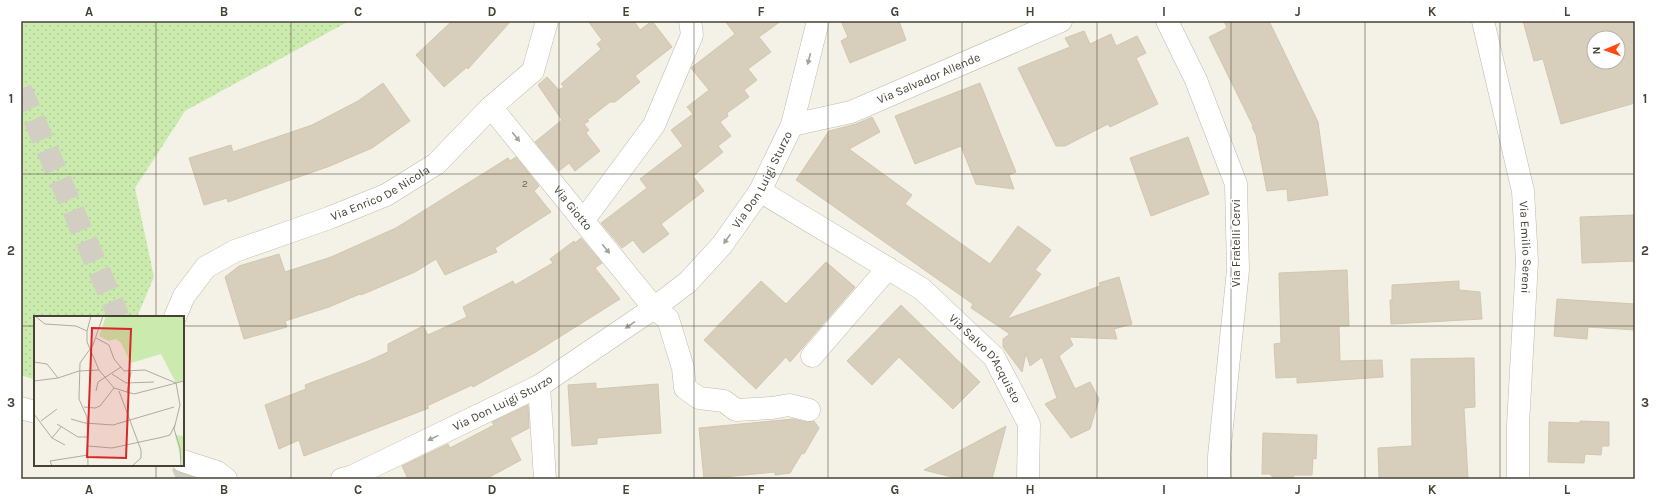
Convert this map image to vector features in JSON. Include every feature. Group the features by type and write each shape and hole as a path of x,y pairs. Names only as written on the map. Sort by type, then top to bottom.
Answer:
{"street":[{"name":"Via Enrico De Nicola","path":"176,316 184,296 206,267 235,251 329,218 386,195 436,164 491,107 533,71 547,21"},
{"path":"583,221 654,125 692,35 690,21"},
{"name":"Via Don Luigi Sturzo","path":"342,479 353,476 539,386 654,308 688,282 722,245 760,191 792,125 818,21"},
{"name":"Via Salvador Allende","path":"792,125 851,112 1061,21"},
{"name":"Via Fratelli Cervi","path":"1167,21 1196,80 1236,184 1238,270 1219,456 1219,479"},
{"name":"Via Emilio Sereni","path":"1483,21 1523,190 1527,261 1518,425 1518,479"},
{"name":"Via Giotto","path":"491,107 654,308"},
{"name":"Via Salvo D'Acquisto","path":"760,191 922,289 994,357 1029,424 1028,479"},
{"path":"812,356 888,268"},
{"path":"654,308 668,319 680,356 685,388 699,398 724,402 736,410 772,408 788,405 809,410"},
{"path":"539,386 545,479"},
{"path":"21,408 34,412"},
{"path":"184,460 217,472 226,479"}],"green space":[{"path":"21,21 349,21 185,111 135,188 154,277 137,316 34,316 34,380 21,375"}],"building":[{"path":"452,21 511,21 468,69 467,67 444,87 416,55"},
{"path":"588,21 634,21 640,30 652,21 672,47 635,76 640,82 615,102 610,102 584,124 589,130 586,133 600,151 575,171 569,163 559,171 535,142 562,120 538,85 547,77 559,90 564,87 561,84 601,49 597,44 602,40"},
{"path":"725,21 781,21 759,37 771,52 748,69 757,80 744,90 749,97 727,113 728,116 720,122 731,136 718,146 723,152 693,176 704,191 661,224 669,234 643,253 633,240 622,248 601,223 647,188 640,179 683,146 671,130 693,114 687,107 709,90 691,68 735,34"},
{"path":"841,21 899,21 906,40 850,63 841,41 848,37"},
{"path":"1224,21 1269,21 1318,122 1328,195 1288,201 1287,189 1267,191 1253,126 1209,37 1227,28"},
{"path":"1523,21 1635,21 1635,103 1561,124 1543,59 1534,61"},
{"path":"1084,31 1090,44 1111,34 1116,46 1137,36 1146,53 1136,58 1158,104 1110,127 1108,124 1065,146 1056,146 1018,68 1070,47 1065,38"},
{"path":"383,83 410,121 372,148 330,166 228,202 227,198 204,205 189,158 231,145 233,152 312,125 358,101"},
{"path":"980,83 1016,172 1009,175 1014,189 976,184 961,146 915,164 895,116"},
{"path":"872,117 880,132 849,149 912,195 905,204 990,264 1018,226 1051,250 1035,270 1041,274 1007,319 1100,286 1099,283 1119,277 1132,324 1114,329 1117,339 1069,337 1073,345 1059,356 1075,389 1090,382 1099,399 1090,429 1071,438 1045,404 1057,398 1042,357 1030,366 1026,353 1022,372 1003,347 1003,339 1010,334 971,308 973,304 796,180 829,131 856,124"},
{"path":"1188,137 1209,194 1151,216 1130,158"},
{"path":"516,157 539,186 534,191 551,212 495,248 497,252 445,275 436,259 415,272 361,295 360,294 329,307 285,321 287,327 244,339 225,277 239,266 279,254 285,272 331,257 396,228 508,158 510,161"},
{"path":"1635,215 1635,261 1582,263 1580,217"},
{"path":"581,238 602,263 595,268 620,299 534,353 473,387 472,385 427,406 429,408 304,456 299,440 279,449 265,405 306,389 305,385 388,352 388,344 423,326 428,335 467,317 463,307 513,281 515,285 553,263 550,259 574,241 575,243"},
{"path":"826,262 855,287 790,362 786,357 756,389 704,340 761,281 786,304"},
{"path":"1347,270 1349,326 1339,326 1340,361 1382,360 1383,377 1297,383 1297,377 1276,378 1274,344 1281,343 1279,273"},
{"path":"1459,281 1459,290 1480,292 1482,319 1391,324 1390,300 1392,300 1392,285"},
{"path":"1557,299 1635,304 1635,330 1588,327 1587,339 1554,336"},
{"path":"901,305 980,382 953,409 899,357 872,385 847,361"},
{"path":"1474,358 1475,407 1464,408 1468,479 1379,479 1378,448 1412,446 1411,359"},
{"path":"596,383 596,389 658,384 661,433 597,438 597,444 572,446 568,385"},
{"path":"528,405 529,428 510,438 521,460 486,479 408,479 402,466 448,444 450,448 494,425 492,422"},
{"path":"793,419 806,422 814,421 819,428 804,454 802,453 790,473 775,475 775,472 704,479 699,428"},
{"path":"1580,421 1609,422 1609,446 1602,446 1601,455 1585,454 1584,463 1548,462 1549,422 1580,423"},
{"path":"1006,426 992,479 960,479 924,470"},
{"path":"1263,433 1317,435 1316,459 1313,458 1312,475 1294,475 1293,479 1274,479 1270,474 1262,474"}],"tunnel":[{"path":"21,89 119,316"},
{"path":"182,466 188,479"}]}
